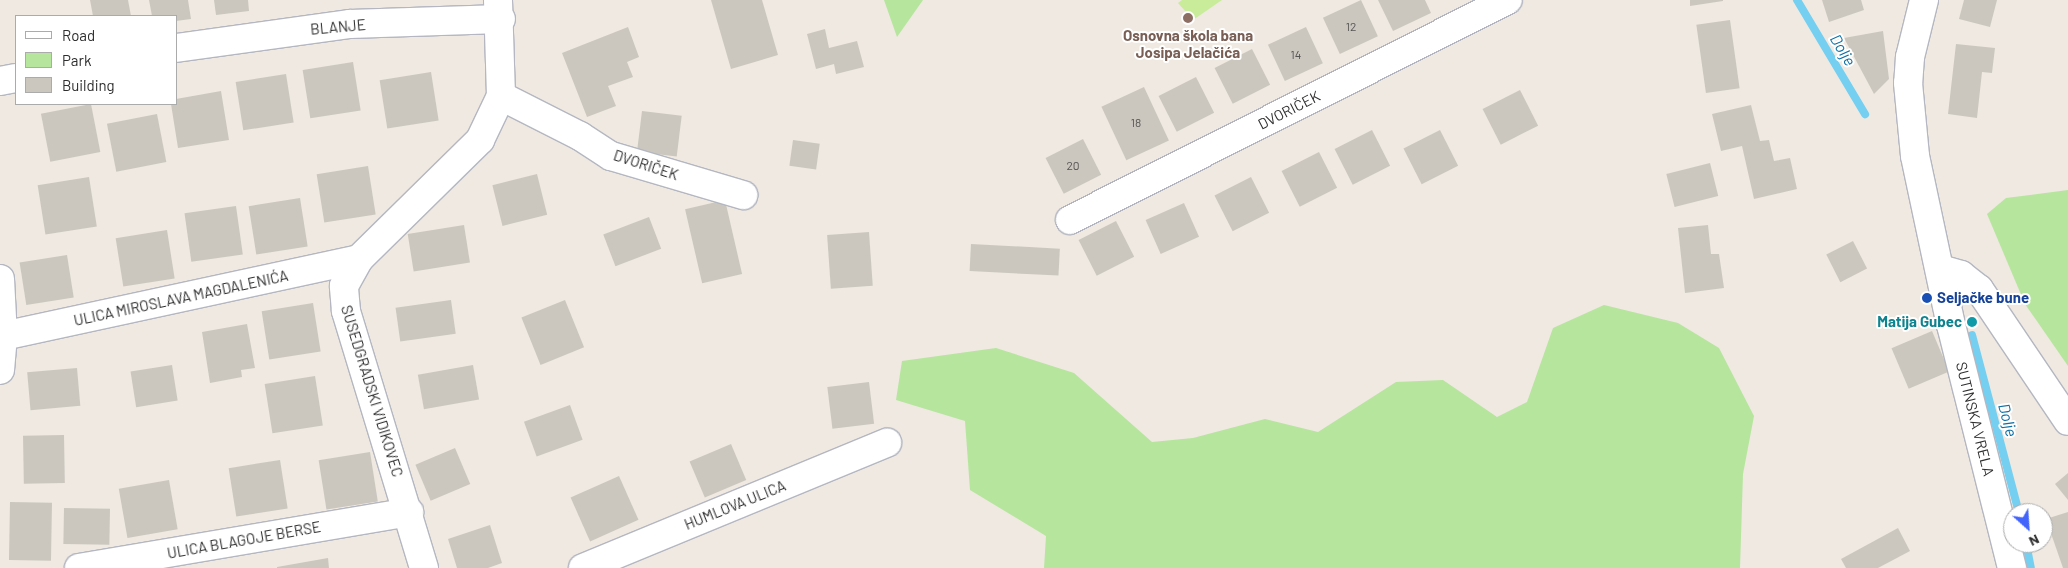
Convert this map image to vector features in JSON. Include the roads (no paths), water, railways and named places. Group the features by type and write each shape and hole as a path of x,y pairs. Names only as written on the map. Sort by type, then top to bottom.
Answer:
{"street":[{"name":"DVORIČEK","path":"1070,220 1508,0"},
{"name":"SUTINSKA VRELA","path":"1924,0 1910,57 1908,95 1915,156 1940,269 2012,568"},
{"name":"BLANJE","path":"178,48 350,24 500,9"},
{"name":"SUSEDGRADSKI VIDIKOVEC","path":"424,568 346,311 344,286 358,259 480,140 501,96 500,9"},
{"path":"0,82 15,78"},
{"name":"DVORIČEK","path":"501,96 580,136 612,156 743,195"},
{"name":"ULICA MIROSLAVA MAGDALENIĆA","path":"3,336 358,259"},
{"path":"1940,269 1961,276 1979,289 2068,421"},
{"path":"0,279 3,336 0,370"},
{"name":"HUMLOVA ULICA","path":"583,568 887,443"},
{"name":"ULICA BLAGOJE BERSE","path":"79,568 408,512"}],"waterway":[{"name":"Dolje","path":"1797,0 1865,114"},
{"name":"Dolje","path":"1972,335 2016,503"},
{"name":"Dolje","path":"2028,553 2031,568"}],"place":[{"name":"Osnovna škola bana Josipa Jelačića","path":"1188,18"},
{"name":"Seljačke bune","path":"1927,298"},
{"name":"Matija Gubec","path":"1972,322"}]}
